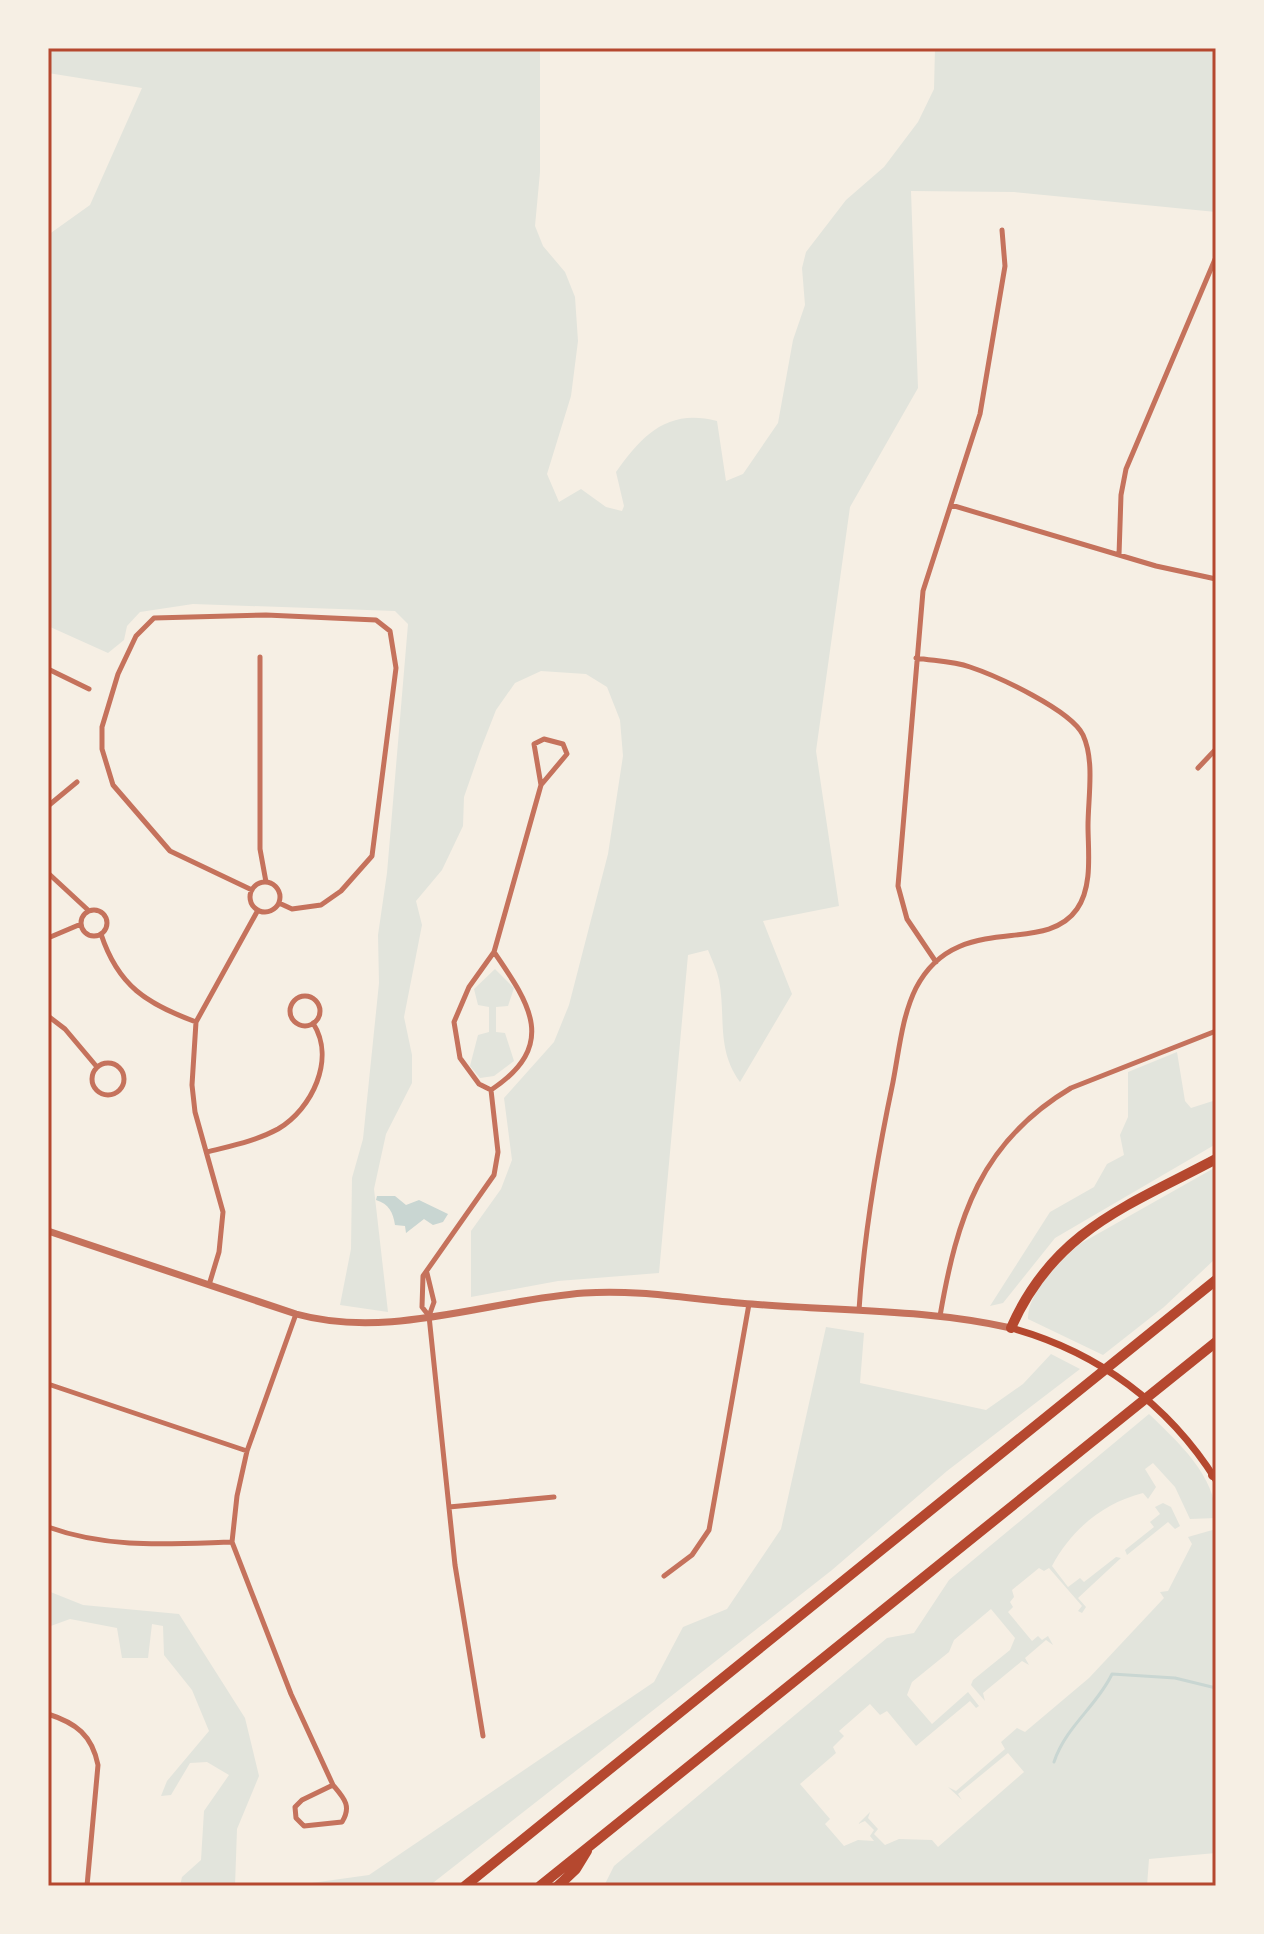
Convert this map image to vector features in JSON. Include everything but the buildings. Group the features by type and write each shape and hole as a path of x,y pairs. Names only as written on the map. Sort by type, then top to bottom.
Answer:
{"highway":[{"path":"1011,1328 1034,1284 1068,1244 1104,1219 1216,1159"},
{"path":"465,1886 1216,1280"},
{"path":"540,1886 1216,1342"},
{"path":"558,1886 576,1869 589,1847"}],"main road":[{"path":"1011,1328 1075,1352 1120,1378 1175,1425 1215,1476"}],"street":[{"path":"936,962 907,919 898,886 916,658 928,568 980,414 1005,266 1002,230"},
{"path":"1119,555 1121,495 1126,469 1216,257"},
{"path":"1205,283 1216,284"},
{"path":"951,505 1119,555 1216,579"},
{"path":"252,890 170,851 113,785 102,749 102,727 118,674 136,636 154,618 187,615 376,620 390,631 396,668 372,856 341,891 321,905 292,909 279,903"},
{"path":"258,910 272,910 279,903 279,891 266,882 260,849 260,657"},
{"path":"858,1311 867,1209 906,1014 917,986 936,962 973,940 1052,928 1076,911 1086,885 1088,759 1082,735 1058,710 969,667 916,658"},
{"path":"48,669 89,689"},
{"path":"491,1090 479,1084 464,1065 454,1032 462,998 494,952 541,785 567,757 565,746 547,739 538,741 533,747 541,785"},
{"path":"1198,768 1216,749"},
{"path":"48,806 77,782"},
{"path":"48,873 88,910 99,910 107,916 107,927 101,934"},
{"path":"258,910 250,899 252,890 266,882"},
{"path":"48,938 81,924 88,910"},
{"path":"209,1285 219,1252 223,1212 192,1085 196,1022 258,910"},
{"path":"81,924 86,933 101,934"},
{"path":"101,934 110,962 126,983 160,1009 196,1022"},
{"path":"491,1090 521,1060 531,1031 529,1006 494,952"},
{"path":"308,996 317,1001 320,1011 313,1023 299,1025 292,1018 290,1008 297,998 308,996"},
{"path":"48,1016 65,1029 97,1067"},
{"path":"207,1152 262,1137 294,1117 320,1073 323,1044 313,1023"},
{"path":"940,1316 953,1246 967,1204 987,1165 1015,1130 1071,1088 1216,1031"},
{"path":"108,1063 121,1070 123,1081 118,1090 103,1094 95,1087 92,1076 97,1067 108,1063"},
{"path":"429,1316 422,1307 421,1281 494,1175 498,1142 491,1090"},
{"path":"48,1231 296,1314 360,1322 429,1316 598,1292 668,1293 749,1304 940,1316 1011,1328"},
{"path":"427,1273 434,1302 429,1316 460,1603 483,1736"},
{"path":"664,1576 692,1555 709,1530 749,1304"},
{"path":"296,1314 247,1451 237,1496 232,1542 291,1694 333,1785 347,1802 348,1812 342,1822 304,1826 296,1818 295,1807 302,1800 333,1785"},
{"path":"48,1384 247,1451"},
{"path":"449,1507 554,1497"},
{"path":"48,1527 112,1544 232,1542"},
{"path":"48,1714 72,1722 83,1731 94,1748 98,1765 87,1886"}],"shaded area":[{"path":"48,48 540,48 540,172 535,226 543,246 565,272 575,297 578,341 571,396 547,474 559,502 581,489 606,507 622,511 624,506 616,472 646,436 658,428 684,418 717,421 726,481 743,474 778,423 793,340 805,305 802,268 806,252 846,200 884,167 918,122 934,89 935,48 1216,48 1216,212 1014,192 911,191 918,388 850,507 816,751 839,906 763,921 792,994 740,1082 732,1070 725,1045 719,980 708,950 688,955 659,1273 558,1281 471,1297 471,1231 501,1189 512,1160 504,1098 554,1042 569,1005 608,854 623,756 620,720 607,687 586,674 541,671 515,683 496,710 464,797 463,826 442,870 416,901 422,925 404,1017 412,1055 412,1083 386,1134 374,1189 388,1312 340,1305 351,1249 352,1178 363,1139 379,983 378,935 387,873 408,624 395,611 193,604 140,612 127,626 124,640 108,653 48,626 48,235 90,205 142,88 48,73"},
{"path":"495,969 514,988 508,1006 496,1007 496,1032 505,1033 514,1061 494,1076 480,1078 470,1066 478,1035 489,1032 489,1007 478,1005 474,989"},
{"path":"1177,1052 1185,1101 1191,1108 1216,1100 1216,1144 1055,1238 1003,1303 990,1306 1050,1212 1094,1187 1107,1164 1124,1155 1120,1135 1128,1117 1128,1072"},
{"path":"1216,1167 1216,1258 1164,1307 1103,1355 1028,1319 1029,1309 1039,1289 1078,1245"},
{"path":"377,1196 395,1196 406,1205 419,1200 448,1214 443,1222 433,1225 424,1219 406,1233 405,1226 395,1225 390,1209 376,1200"},
{"path":"826,1327 864,1333 860,1383 986,1410 1023,1384 1051,1354 1080,1369 947,1471 832,1570 429,1886 290,1886 369,1875 654,1682 683,1627 727,1609 781,1529"},
{"path":"1149,1414 1183,1448 1202,1474 1210,1488 1216,1518 1190,1519 1175,1487 1153,1463 1145,1469 1156,1487 1148,1499 1143,1493 1102,1511 1069,1541 1052,1566 1068,1587 1080,1578 1084,1582 1116,1557 1121,1558 1078,1598 1086,1607 1082,1613 1078,1611 1082,1606 1049,1568 1044,1571 1039,1568 1012,1590 1014,1597 1010,1602 1013,1607 1008,1612 1032,1641 1038,1636 1042,1640 1048,1636 1053,1645 1046,1640 1025,1658 1029,1665 1022,1661 983,1693 985,1701 971,1685 973,1680 1010,1650 1015,1638 991,1609 954,1640 949,1652 912,1682 907,1695 932,1724 968,1692 979,1706 976,1708 970,1701 916,1746 887,1711 880,1715 870,1704 839,1731 844,1736 833,1747 836,1753 800,1784 830,1819 825,1824 844,1846 858,1840 874,1841 870,1836 874,1830 865,1821 858,1824 870,1812 868,1818 878,1829 874,1834 885,1845 899,1839 932,1840 938,1847 1024,1772 1008,1753 958,1794 962,1800 948,1787 956,1791 1005,1749 1001,1742 1017,1728 1025,1732 1089,1678 1164,1598 1160,1592 1168,1591 1192,1544 1188,1537 1216,1529 1216,1853 1149,1859 1147,1886 604,1886 614,1866 887,1638 914,1633 949,1580"},
{"path":"1163,1503 1171,1507 1180,1526 1175,1529 1168,1522 1127,1555 1125,1550 1154,1527 1150,1522 1160,1514 1155,1507"},
{"path":"48,1591 83,1605 179,1614 245,1718 259,1776 237,1829 235,1886 180,1886 182,1877 201,1860 204,1811 229,1775 207,1762 190,1763 171,1795 161,1796 167,1781 209,1731 192,1690 164,1655 163,1626 152,1624 148,1658 122,1658 117,1628 70,1619 48,1627"}],"waterway":[{"path":"1054,1762 1066,1738 1112,1674 1175,1678 1216,1688"}]}
